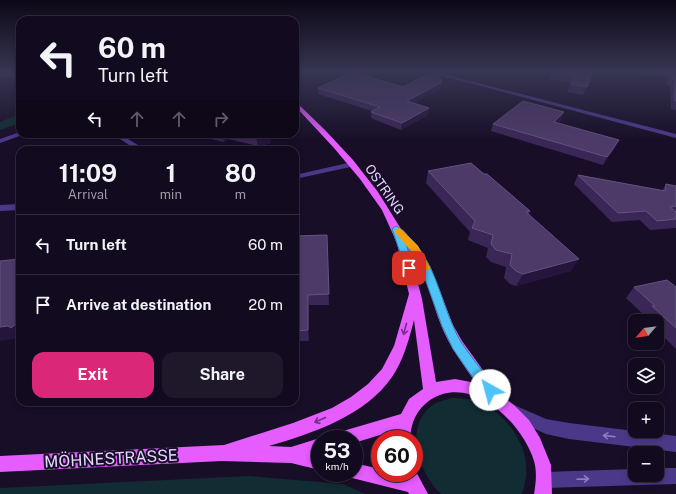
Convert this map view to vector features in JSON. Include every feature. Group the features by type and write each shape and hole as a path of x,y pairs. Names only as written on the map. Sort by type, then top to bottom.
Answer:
{"main road":[{"name":"OSTRING","path":"299,107 320,127 373,190 396,229"},
{"path":"396,229 406,255 415,292 430,392"},
{"path":"396,229 414,248 426,268 447,326 457,345 496,399"},
{"path":"222,453 320,421 351,404 370,391 386,373 396,354 403,338 415,292"},
{"path":"403,430 405,420 416,403 430,392 455,386 483,392 496,399 513,412 525,426 535,443 542,461 544,487"},
{"path":"363,433 405,420"},
{"path":"291,455 311,449"},
{"path":"222,453 291,455 311,460"},
{"name":"MÖHNESTRASSE","path":"0,464 222,453"},
{"path":"363,473 414,484"}],"street":[{"path":"515,94 676,136"},
{"path":"0,142 16,136"},
{"path":"122,138 135,146"},
{"name":"OSTRING","path":"299,176 352,164"},
{"path":"0,208 16,207"},
{"path":"513,412 546,426 569,431 676,444"},
{"path":"544,487 676,476"}],"green space":[{"path":"16,116 16,124 0,130 0,122"},
{"path":"451,398 478,401 495,412 512,428 523,449 526,460 525,482 521,494 441,494 433,485 423,468 423,430 418,430 419,422 426,412 436,403"},
{"path":"249,476 343,484 365,494 0,494 0,488"}],"building":[{"path":"338,94 420,94 407,101 429,108 402,123 371,112 380,107"},
{"path":"523,101 564,112 554,122 619,140 607,157 493,124"},
{"path":"471,163 484,174 487,174 530,211 526,212 579,259 523,274 516,271 510,265 512,254 496,250 491,244 493,235 472,228 475,221 428,171"},
{"path":"578,175 665,191 666,184 676,186 676,206 670,207 676,212 676,219 657,221 646,211 618,213"},
{"path":"327,235 329,294 308,295 308,330 299,331 299,236"},
{"path":"16,259 16,324 11,328 8,326 0,327 0,261"},
{"path":"667,280 676,287 676,328 664,317 664,314 661,314 652,306 655,306 634,287"}],"slow traffic":[{"path":"398,231 414,248 426,267"}],"route":[{"path":"409,268 406,255 396,229 414,248 420,257 426,268 447,326 457,345 476,373 490,390"}]}
